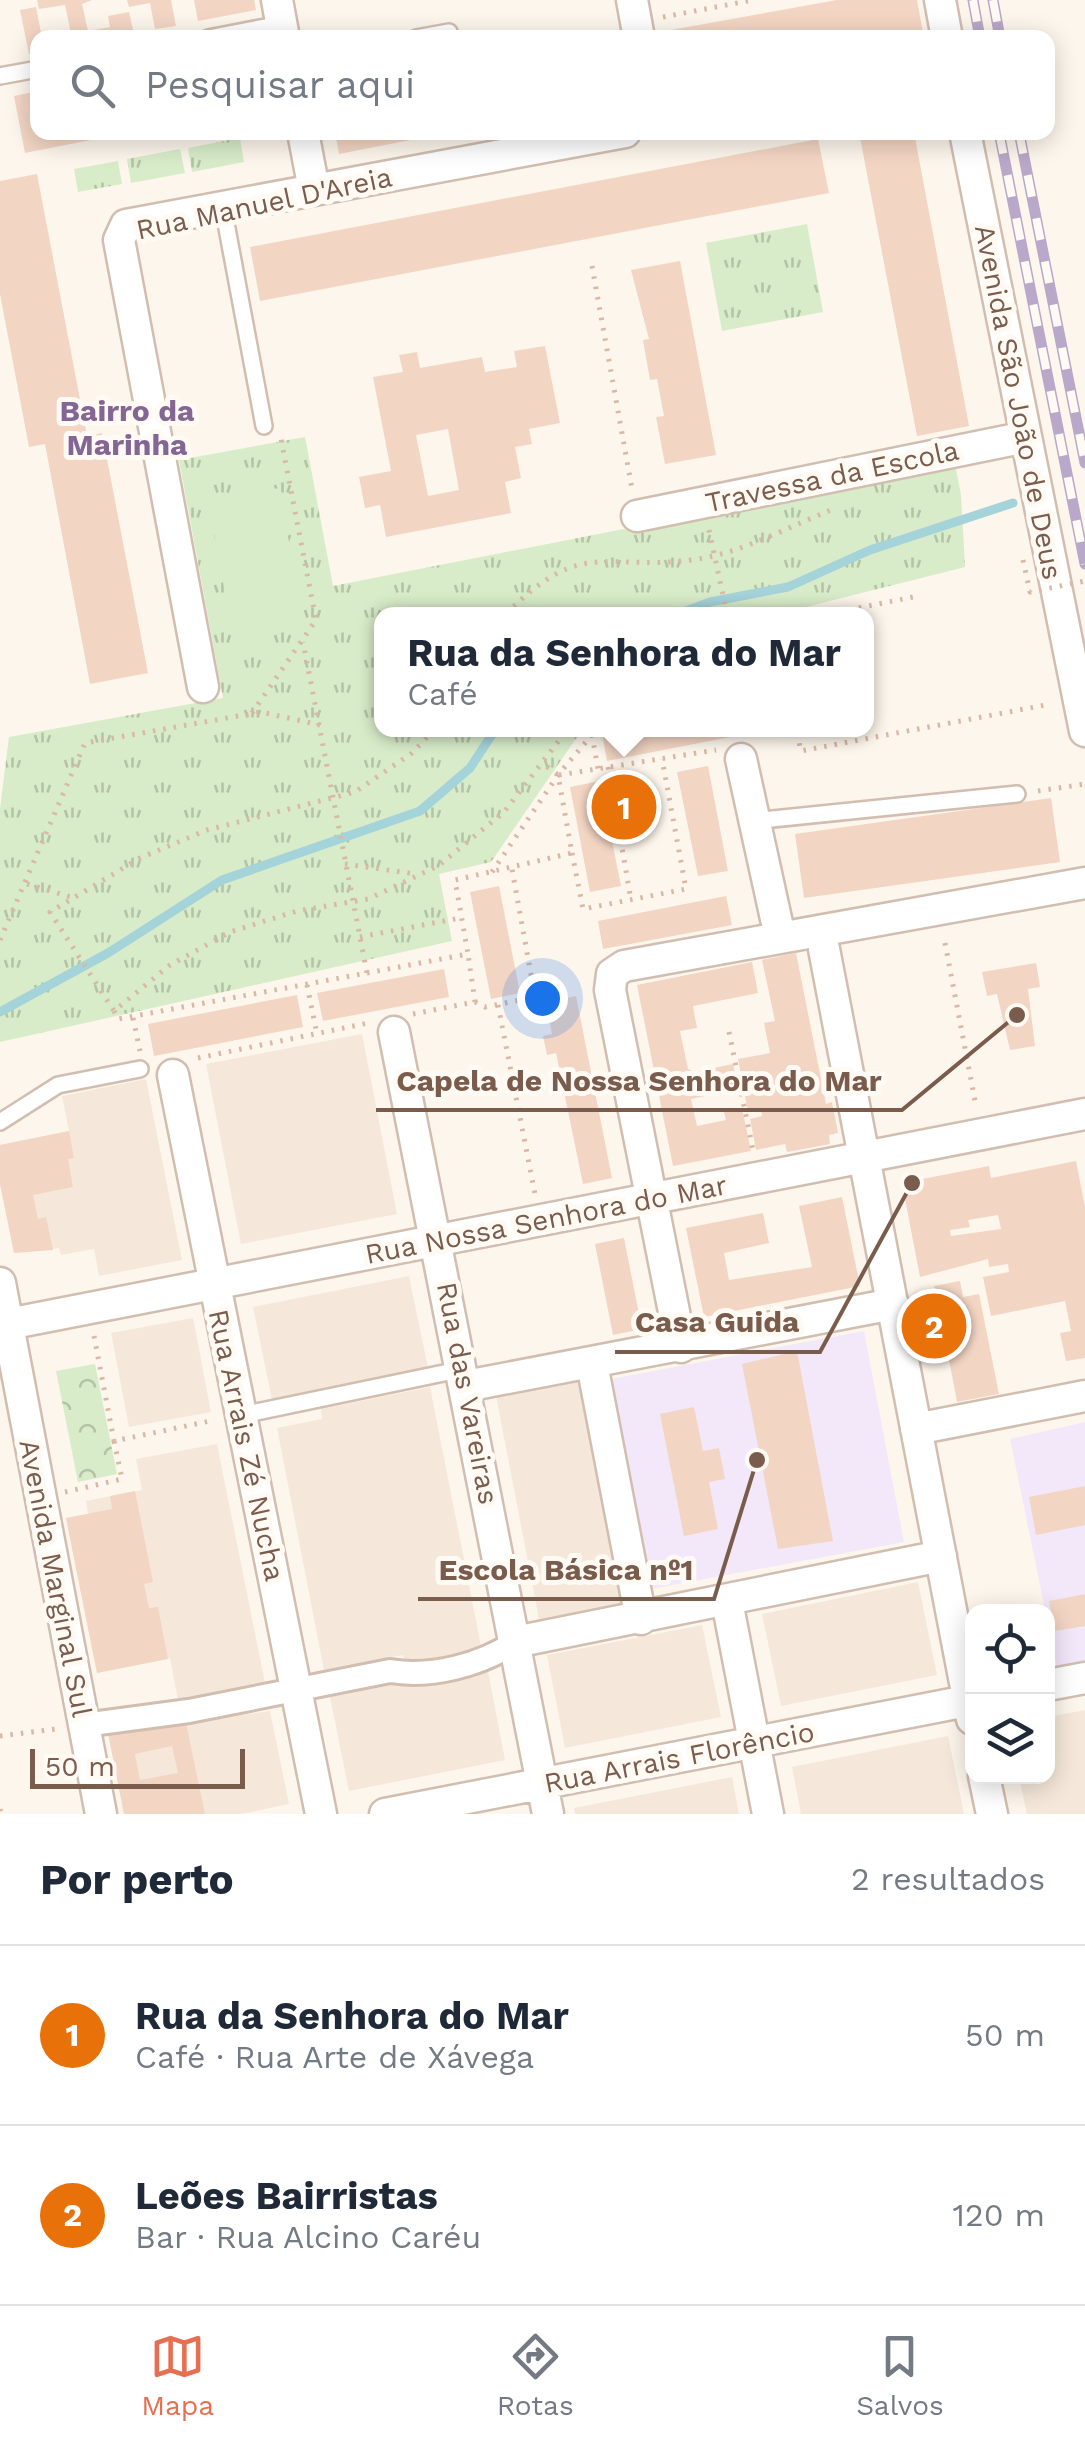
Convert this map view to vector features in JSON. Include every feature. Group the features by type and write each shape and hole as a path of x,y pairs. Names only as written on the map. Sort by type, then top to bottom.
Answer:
{"street":[{"path":"940,0 946,30"},
{"path":"305,140 314,190"},
{"name":"Rua Manuel D'Areia","path":"203,687 120,240 126,226 582,140"},
{"name":"Avenida São João de Deus","path":"968,140 1085,730"},
{"name":"Travessa da Escola","path":"637,516 1026,437"},
{"path":"730,754 753,821 780,937"},
{"path":"680,1347 610,990 612,974 624,966 1085,883"},
{"path":"824,949 969,1694"},
{"name":"Rua das Vareiras","path":"394,1032 548,1814"},
{"name":"Rua Arrais Zé Nucha","path":"181,1068 213,1284 321,1814"},
{"name":"Rua Nossa Senhora do Mar","path":"8,1324 1085,1114"},
{"name":"Avenida Marginal Sul","path":"0,1284 101,1814"},
{"path":"465,1378 592,1364 892,1304"},
{"path":"592,1364 641,1618"},
{"path":"916,1429 1085,1396"},
{"path":"84,1725 190,1712 298,1688 490,1659 516,1642 941,1556"},
{"path":"728,1601 768,1814"},
{"path":"1055,1684 1085,1678"},
{"name":"Rua Arrais Florêncio","path":"385,1814 754,1742 965,1707"},
{"path":"986,1784 992,1814"}],"lane":[{"path":"240,30 281,20"},
{"path":"0,76 30,71"},
{"path":"223,207 271,425"},
{"path":"753,821 1017,794"},
{"path":"0,1122 58,1085 140,1069"},
{"path":"242,1415 465,1378"}],"path":[{"path":"635,20 753,0"},
{"path":"592,266 637,516"},
{"path":"252,713 316,620 271,425"},
{"path":"703,503 725,607"},
{"path":"513,607 538,582 578,563 715,556 844,505"},
{"path":"1023,560 1030,592 1085,582"},
{"path":"863,607 913,597"},
{"path":"303,642 367,973"},
{"path":"798,737 801,752 1079,699"},
{"path":"0,940 85,743 252,713 298,717 320,725"},
{"path":"427,737 412,753 355,792 207,830 140,858 50,912 118,1019 468,954 455,880 572,854"},
{"path":"114,1011 170,965 230,932 353,899 368,900 420,874 475,840 563,737"},
{"path":"491,873 590,737"},
{"path":"595,737 598,769"},
{"path":"558,776 662,758 730,754"},
{"path":"542,764 558,776 582,909 686,889 662,758"},
{"path":"608,767 631,900"},
{"path":"1017,794 1085,784"},
{"path":"345,861 420,874"},
{"path":"476,1002 498,1005 535,997 512,869"},
{"path":"27,884 71,897"},
{"path":"360,937 461,918"},
{"path":"945,942 981,1134"},
{"path":"181,1068 316,1034 307,985"},
{"path":"498,1005 540,1220"},
{"path":"133,1016 140,1069"},
{"path":"729,1032 758,1177"},
{"path":"41,1497 122,1479 88,1308"},
{"path":"114,1441 242,1415"},
{"path":"0,1736 84,1725"}],"shaded area":[{"path":"362,1034 397,1214 241,1244 206,1064"},
{"path":"146,1079 182,1260 99,1276 94,1249 61,1255 59,1248 14,1253 0,1184 0,1145 69,1131 62,1096"},
{"path":"409,1276 428,1368 272,1400 253,1307"},
{"path":"193,1318 211,1412 129,1427 111,1333"},
{"path":"864,1331 904,1542 651,1589 611,1379"},
{"path":"579,1380 621,1604 539,1619 496,1396"},
{"path":"430,1387 482,1651 406,1666 403,1655 324,1670 277,1428 322,1419 321,1409"},
{"path":"1085,1422 1085,1665 1057,1668 1055,1604 1044,1604 1010,1439"},
{"path":"217,1444 265,1683 178,1700 170,1658 97,1673 66,1518 88,1514 86,1501 142,1490 136,1459"},
{"path":"918,1582 937,1675 781,1706 762,1614"},
{"path":"702,1625 721,1717 565,1748 547,1655"},
{"path":"487,1666 505,1760 349,1791 330,1697"},
{"path":"1085,1710 1085,1814 1027,1814 1021,1784 1055,1784 1055,1716"},
{"path":"270,1711 289,1804 241,1814 124,1814 108,1733"},
{"path":"948,1736 964,1814 801,1814 792,1767"},
{"path":"732,1777 739,1814 575,1814 574,1808"}],"green space":[{"path":"240,140 244,162 192,172 188,148"},
{"path":"180,149 185,173 131,183 127,159"},
{"path":"118,161 122,184 78,192 74,169"},
{"path":"807,224 823,312 722,331 706,243"},
{"path":"305,437 333,586 955,464 965,567 806,607 374,607 374,737 577,737 491,862 439,874 452,941 0,1042 0,809 9,737 223,698 179,460"},
{"path":"279,488 304,623 233,636 208,501"},
{"path":"95,1364 117,1474 78,1482 56,1371"}],"building":[{"path":"37,0 92,0 82,4 88,30 70,30 65,5 39,9"},
{"path":"127,0 171,0 176,26 155,29 150,3 129,7"},
{"path":"194,0 254,0 256,10 198,21"},
{"path":"837,0 917,0 923,30 671,30"},
{"path":"36,7 40,30 30,30 30,54 29,54 20,10"},
{"path":"129,12 133,30 94,30 110,27 108,16"},
{"path":"30,93 30,140 91,140 25,153 14,96"},
{"path":"336,140 410,140 339,154"},
{"path":"813,140 818,140 829,193 260,301 250,247"},
{"path":"861,140 915,140 969,426 917,436"},
{"path":"37,174 87,436 102,433 148,673 90,684 45,444 29,447 0,294 0,181"},
{"path":"680,261 716,455 665,464 656,417 664,416 657,379 650,380 643,340 649,339 631,270"},
{"path":"545,346 560,423 529,429 532,444 515,447 521,478 505,482 511,513 386,537 380,505 365,508 359,477 391,471 373,377 403,372 399,355 417,352 420,368 482,357 485,372 517,367 514,351","holes":["448,429 459,490 428,496 416,435"]},
{"path":"603,737 730,737 607,761"},
{"path":"708,766 728,871 698,876 677,772"},
{"path":"600,781 621,886 590,892 570,787"},
{"path":"1051,798 1060,862 804,898 795,834"},
{"path":"499,886 520,993 491,999 470,892"},
{"path":"726,896 732,925 603,949 598,921"},
{"path":"796,953 826,1104 832,1102 838,1133 829,1135 830,1144 787,1152 785,1144 756,1150 750,1119 762,1116 761,1109 748,1112 738,1059 770,1053 764,1023 775,1021 762,960"},
{"path":"752,962 758,993 693,1006 697,1028 680,1031 688,1069 694,1072 733,1064 738,1089 691,1099 697,1126 726,1120 724,1112 742,1108 751,1151 673,1166 637,985"},
{"path":"1036,963 1040,987 1028,989 1035,1046 1010,1050 997,994 987,996 982,972"},
{"path":"444,969 449,997 323,1021 317,993"},
{"path":"297,995 303,1027 154,1056 148,1024"},
{"path":"576,996 612,1178 583,1184 556,1053 547,1055 543,1036 552,1034 546,1002"},
{"path":"69,1131 74,1158 68,1159 73,1187 33,1195 38,1219 46,1217 53,1250 14,1253 0,1184 0,1145"},
{"path":"1076,1161 1085,1207 1085,1358 1066,1361 1060,1333 1071,1331 1065,1301 991,1316 983,1277 1009,1272 1008,1264 989,1267 988,1259 920,1277 902,1183 989,1166 991,1178","holes":["998,1215 1001,1229 951,1236 950,1230 970,1227 968,1220"]},
{"path":"842,1197 860,1286 704,1317 686,1228 763,1213 769,1243 724,1253 729,1280 812,1267 799,1206"},
{"path":"624,1238 642,1329 613,1335 595,1244"},
{"path":"960,1281 963,1297 979,1294 999,1394 957,1402 946,1344 934,1346 926,1307 938,1304 934,1286"},
{"path":"797,1351 833,1541 778,1549 742,1364"},
{"path":"694,1407 703,1451 719,1448 725,1479 709,1482 718,1529 684,1536 660,1414"},
{"path":"1085,1486 1085,1525 1036,1535 1029,1497"},
{"path":"135,1491 153,1582 144,1584 149,1608 158,1607 168,1659 97,1673 66,1518 112,1509 110,1496"},
{"path":"1085,1594 1085,1626 1055,1631 1055,1604 1049,1601"},
{"path":"185,1718 205,1814 124,1814 108,1733","holes":["172,1746 178,1773 140,1780 135,1754"]}],"waterway":[{"path":"697,607 788,587 870,550 1013,503"},
{"path":"0,1012 108,953 222,880 420,811 470,768 490,737"}],"railway":[{"path":"973,0 979,30"},
{"path":"993,0 999,30"},
{"path":"1001,140 1085,564"},
{"path":"1021,140 1085,463"}],"place":[{"name":"Rua da Senhora do Mar","path":"624,807"},
{"name":"Capela de Nossa Senhora do Mar","path":"1017,1015"},
{"name":"Casa Guida","path":"912,1183"},
{"name":"Leões Bairristas","path":"934,1326"},
{"name":"Escola Básica nº1","path":"757,1460"}],"district":[{"name":"Bairro da Marinha","path":"127,428"}]}
